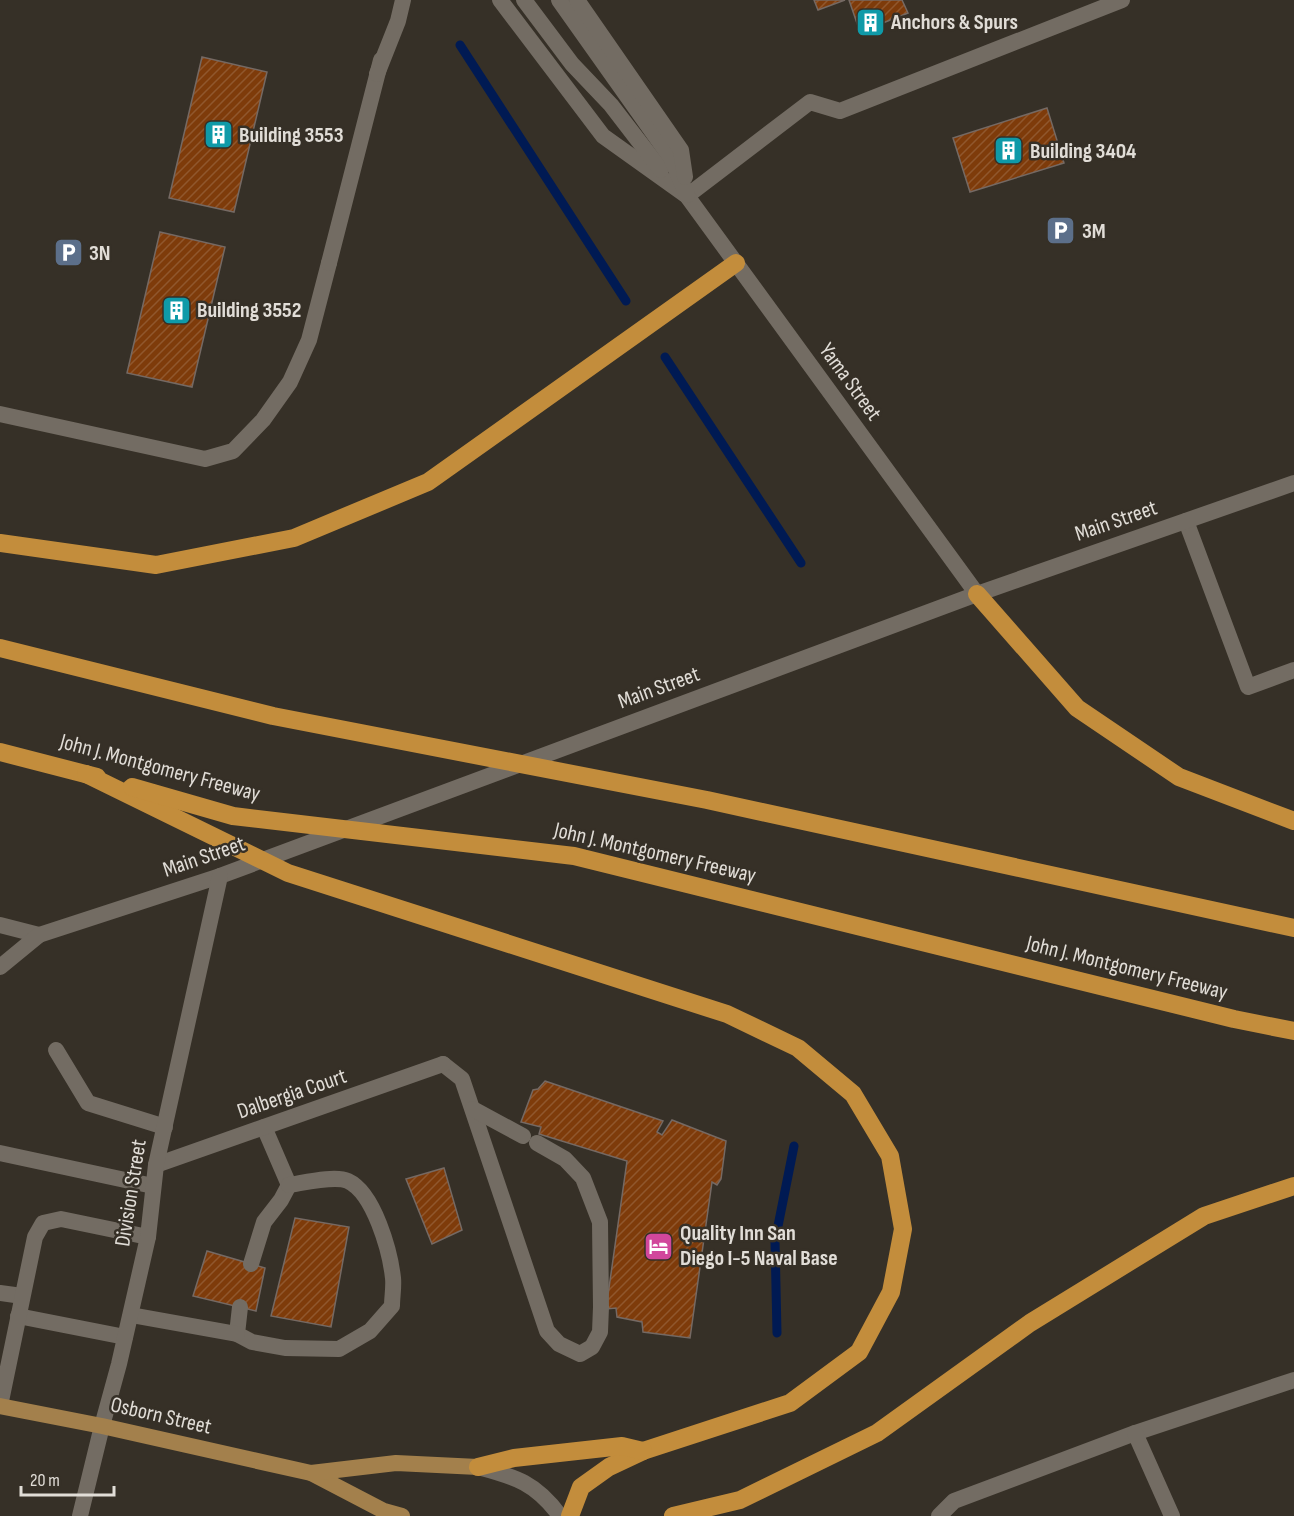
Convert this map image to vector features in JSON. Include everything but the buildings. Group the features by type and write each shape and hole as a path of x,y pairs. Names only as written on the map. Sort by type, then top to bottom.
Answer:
{"highway":[{"path":"0,543 156,565 294,538 428,482 736,263"},
{"path":"977,594 1077,708 1179,777 1294,821"},
{"path":"0,648 273,716 707,800 1294,928"},
{"name":"John J. Montgomery Freeway","path":"0,752 233,816 574,856 1234,1019 1294,1031"},
{"path":"86,774 288,873 727,1014 798,1048 853,1094 890,1156 903,1230 891,1292 859,1352 790,1403 643,1451 609,1467 582,1487 570,1516"},
{"path":"673,1516 740,1500 877,1433 1030,1323 1204,1216 1294,1186"},
{"path":"478,1467 514,1458 622,1446 643,1451"},
{"path":"727,1516 740,1500"}],"main road":[{"name":"Osborn Street","path":"0,1406 102,1426 311,1473 384,1511 402,1516"},
{"name":"Osborn Street","path":"311,1473 396,1463 478,1467"}],"street":[{"path":"0,414 205,459 233,451 262,420 290,382 309,340 396,0"},
{"path":"377,74 398,21 403,0"},
{"name":"Yama Street","path":"500,0 603,136 687,196 977,594"},
{"path":"524,0 572,64 611,105 659,167 687,196"},
{"path":"559,0 671,158 687,196"},
{"name":"Yama Street","path":"577,0 681,150 687,196"},
{"path":"687,196 810,102 840,111 1122,0"},
{"name":"Main Street","path":"39,935 220,876 977,594 1294,483"},
{"path":"1186,521 1248,687 1294,670"},
{"name":"Division Street","path":"80,1516 148,1238 156,1165 220,876"},
{"path":"0,925 39,935"},
{"path":"0,967 39,935"},
{"path":"56,1050 88,1103 165,1127"},
{"name":"Dalbergia Court","path":"156,1165 443,1064 462,1079 473,1109"},
{"path":"473,1109 565,1159 583,1178 600,1222 602,1307 600,1332 592,1347 580,1354 559,1344 547,1331 473,1109"},
{"path":"264,1127 289,1185"},
{"path":"0,1153 153,1186"},
{"path":"131,1315 237,1334 252,1342 285,1348 339,1349 370,1331 392,1306 393,1278 380,1221 358,1187 346,1180 289,1185"},
{"path":"250,1264 264,1222 289,1185"},
{"path":"0,1406 35,1237 43,1223 61,1219 148,1238"},
{"path":"0,1293 22,1296"},
{"path":"237,1334 240,1307"},
{"path":"18,1316 125,1337"},
{"path":"939,1516 954,1501 1135,1433 1294,1380"},
{"path":"1135,1433 1172,1516"},
{"name":"Osborn Street","path":"478,1467 525,1482 547,1498 560,1516"}],"waterway":[{"path":"460,45 626,301"},
{"path":"665,357 801,563"},
{"path":"777,1333 775,1241 794,1146"}],"place":[{"name":"Anchors & Spurs","path":"870,22"},
{"name":"Building 3553","path":"218,135"},
{"name":"Building 3404","path":"1009,151"},
{"name":"3M","path":"1061,231"},
{"name":"3N","path":"68,253"},
{"name":"Building 3552","path":"176,310"},
{"name":"Quality Inn San Diego I-5 Naval Base","path":"659,1246"}]}
